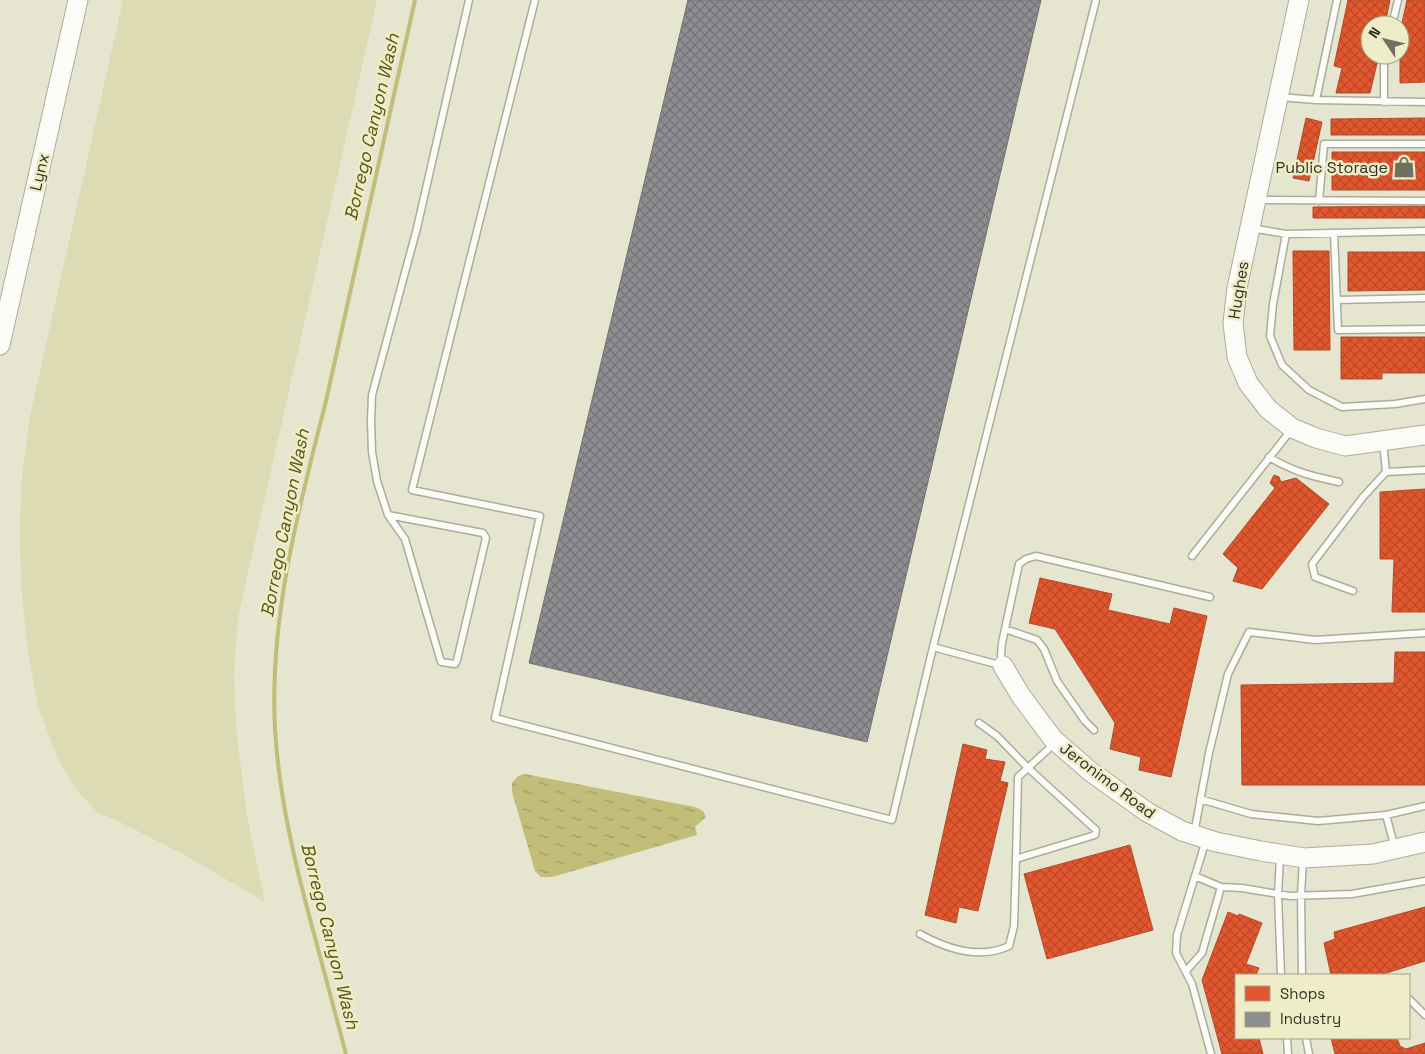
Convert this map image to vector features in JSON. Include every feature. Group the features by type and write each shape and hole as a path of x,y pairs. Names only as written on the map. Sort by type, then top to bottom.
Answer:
{"street":[{"name":"Lynx","path":"0,345 78,0"},
{"name":"Hughes","path":"1299,0 1236,288 1233,323 1237,357 1248,383 1268,409 1292,428 1316,438 1344,446 1425,435"},
{"name":"Jeronimo Road","path":"1003,666 1021,696 1056,742 1091,772 1146,812 1182,831 1243,847 1303,857 1372,854 1425,842"}],"lane":[{"path":"388,515 483,533 486,538 458,660 454,664 441,662 404,540 388,515 377,481 372,452 371,421 372,395 417,228 469,0"},
{"path":"535,0 412,490 540,516 495,718 892,820 933,647 1096,0"},
{"path":"1316,100 1337,0"},
{"path":"1394,15 1398,0"},
{"path":"1384,65 1384,102"},
{"path":"1278,96 1316,100 1425,102"},
{"path":"1319,201 1324,144 1425,144"},
{"path":"1256,200 1425,201"},
{"path":"1250,228 1286,234 1425,231"},
{"path":"1334,233 1338,330 1425,329"},
{"path":"1286,234 1272,304 1270,336 1282,365 1310,390 1342,407 1395,404 1425,399"},
{"path":"1337,300 1425,298"},
{"path":"1192,556 1292,428"},
{"path":"1383,441 1386,472"},
{"path":"1270,457 1284,466 1306,474 1339,482"},
{"path":"1353,591 1315,577 1312,564 1363,497 1386,472 1425,470"},
{"path":"933,647 1003,666 1001,649 1019,564 1026,559 1036,556 1210,597"},
{"path":"1005,629 1037,640 1044,649 1057,681 1085,721 1094,730"},
{"path":"1211,1054 1192,984 1176,953 1177,935 1195,876 1200,837 1200,799 1211,743 1228,674 1249,632 1315,640 1425,633"},
{"path":"979,723 997,736 1028,768 1096,830 1095,835 1082,840 1016,859"},
{"path":"920,934 938,944 964,952 997,952 1009,946 1014,926 1018,777 1056,742"},
{"path":"1200,799 1251,814 1318,821 1386,815 1425,806"},
{"path":"1386,815 1395,849"},
{"path":"1280,854 1278,895 1281,974"},
{"path":"1302,974 1300,896 1303,857"},
{"path":"1195,876 1221,886 1290,896 1352,894 1425,881"},
{"path":"1186,971 1202,953 1221,886"},
{"path":"1410,1000 1425,1015"},
{"path":"1286,1039 1288,1054"},
{"path":"1306,1039 1308,1054"}],"path":[{"path":"0,833 31,845 45,858 102,960 105,970 105,989 101,998 55,1054"}],"green space":[{"path":"123,0 377,0 238,617 234,673 236,727 247,816 265,902 185,855 97,812 75,788 59,761 38,707 27,645 21,586 20,533 21,485 30,416"}],"water":[{"path":"525,774 695,807 703,811 706,817 695,827 697,835 552,877 541,877 535,871 512,792 512,783 518,776"}],"building: Shops":[{"path":"1348,0 1390,0 1387,15 1360,15 1360,65 1377,65 1370,93 1336,93 1342,68 1334,66"},
{"path":"1407,0 1425,0 1425,82 1400,83 1400,65 1410,65 1410,15 1404,15"},
{"path":"1306,118 1322,122 1309,181 1293,178"},
{"path":"1425,118 1425,135 1331,135 1331,119"},
{"path":"1332,152 1425,152 1425,190 1332,190"},
{"path":"1425,206 1425,218 1313,218 1313,207"},
{"path":"1293,251 1329,251 1330,350 1294,350"},
{"path":"1348,252 1425,252 1425,290 1348,291"},
{"path":"1341,337 1425,337 1425,373 1382,373 1382,379 1341,379"},
{"path":"1274,475 1279,477 1281,482 1296,478 1329,504 1262,589 1233,581 1238,568 1223,554 1275,488 1270,483"},
{"path":"1425,489 1425,612 1392,612 1394,559 1380,559 1380,492"},
{"path":"1040,578 1112,594 1108,610 1170,624 1174,608 1207,616 1171,777 1139,770 1141,757 1110,749 1115,723 1055,629 1029,623"},
{"path":"1395,652 1425,652 1425,785 1242,785 1241,685 1394,683"},
{"path":"963,744 987,750 985,759 1005,762 1000,781 1008,783 978,911 959,907 956,923 925,915"},
{"path":"1130,845 1153,930 1047,959 1024,874"},
{"path":"1425,907 1425,961 1383,974 1331,974 1324,943 1335,939 1334,932"},
{"path":"1228,912 1262,923 1246,964 1259,968 1256,974 1235,974 1235,1039 1259,1039 1263,1054 1222,1054 1202,980"},
{"path":"1331,1039 1397,1039 1400,1046 1406,1049 1425,1043 1425,1054 1335,1054"}],"building: Industry":[{"path":"688,0 1041,0 867,742 529,663"}],"waterway":[{"name":"Borrego Canyon Wash","path":"346,1054 300,880 284,805 277,754 274,687 281,604 296,522 326,401 415,0"}],"place":[{"name":"Public Storage","path":"1404,167"}]}
